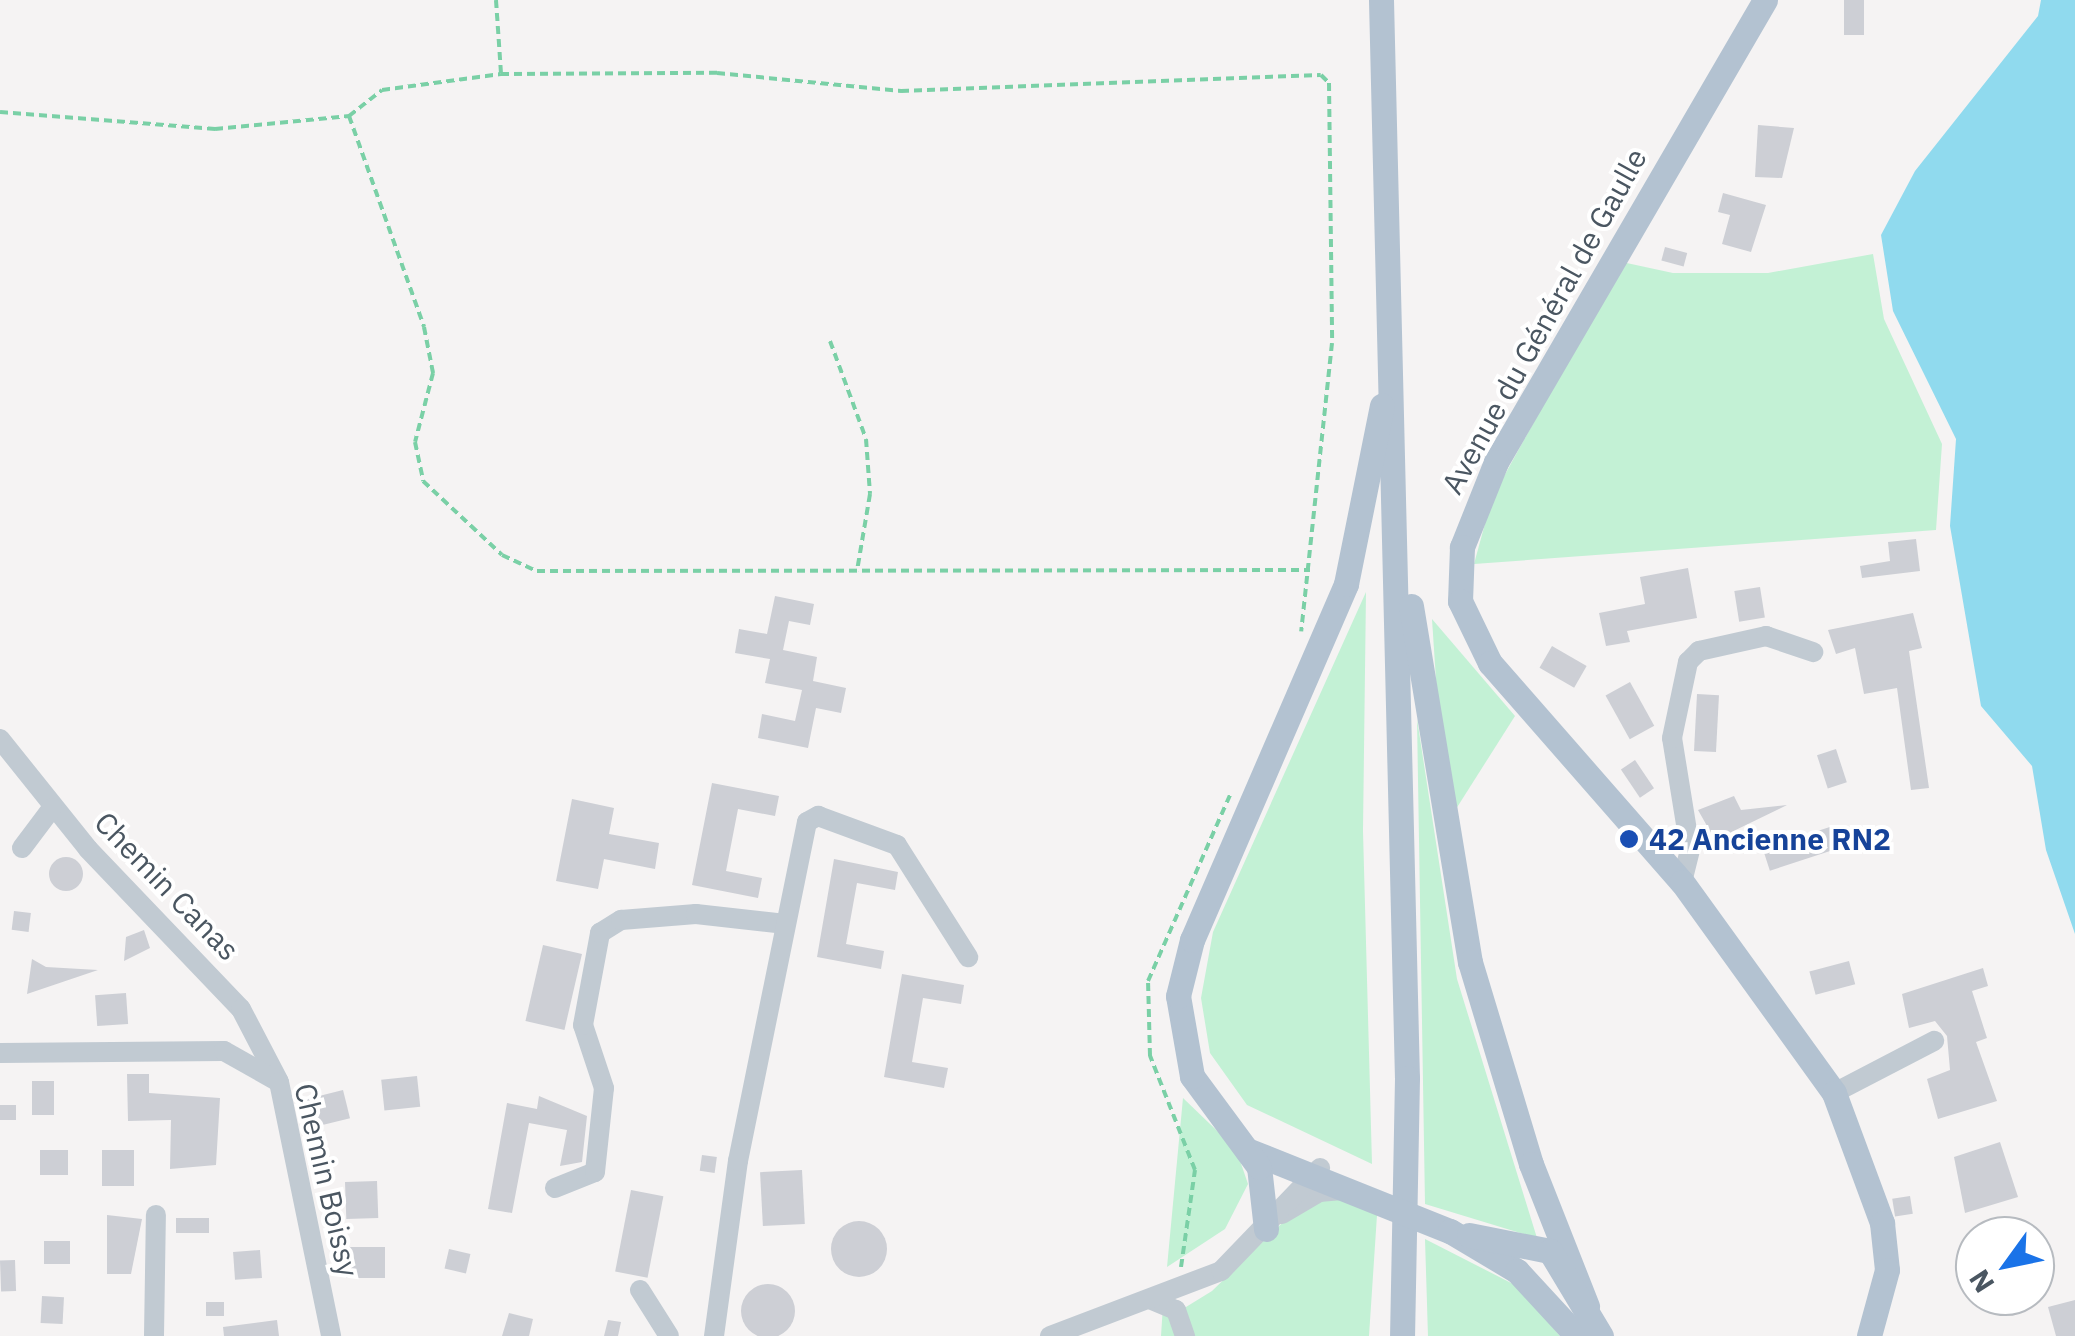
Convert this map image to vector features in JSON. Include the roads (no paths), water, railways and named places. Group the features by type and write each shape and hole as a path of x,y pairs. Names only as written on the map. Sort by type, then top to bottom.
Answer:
{"main road":[{"path":"1381,0 1398,522 1402,1336"},
{"name":"Avenue du Général de Gaulle","path":"1765,0 1496,462 1461,559 1460,601 1490,663 1682,882 1834,1093 1882,1223 1887,1270 1869,1336"},
{"path":"1266,1229 1266,1189 1247,1150 1192,1076 1181,1040 1184,962 1346,584 1390,357"},
{"path":"1398,522 1470,962 1551,1217 1601,1336"},
{"path":"1247,1150 1358,1191 1450,1231 1538,1288 1577,1336"},
{"path":"1551,1217 1550,1251 1587,1306"},
{"path":"1450,1231 1550,1251"},
{"path":"1498,1259 1525,1263 1550,1251"}],"street":[{"path":"1682,882 1690,849 1672,738 1688,662 1699,650 1766,636 1814,652"},
{"name":"Chemin Canas","path":"0,739 52,808 241,1008 279,1082"},
{"path":"22,848 52,808"},
{"path":"714,1336 804,827 818,816 897,845 968,958"},
{"path":"556,1188 595,1172 604,1088 583,1025 600,933 621,920 696,914 785,924"},
{"path":"1834,1093 1934,1041"},
{"name":"Chemin Boissy","path":"0,1053 224,1050 279,1082 331,1336"},
{"path":"1266,1229 1308,1175"},
{"path":"1050,1336 1221,1271 1266,1229 1319,1192 1358,1191"},
{"path":"154,1336 156,1215"},
{"path":"640,1290 668,1336"},
{"path":"1152,1300 1176,1310 1185,1336"}],"water":[{"path":"2041,0 2075,0 2075,934 2046,850 2032,766 1981,706 1950,526 1956,439 1893,311 1881,235 1915,171 2038,16"}],"place":[{"name":"42 Ancienne RN2","path":"1629,839"}]}
